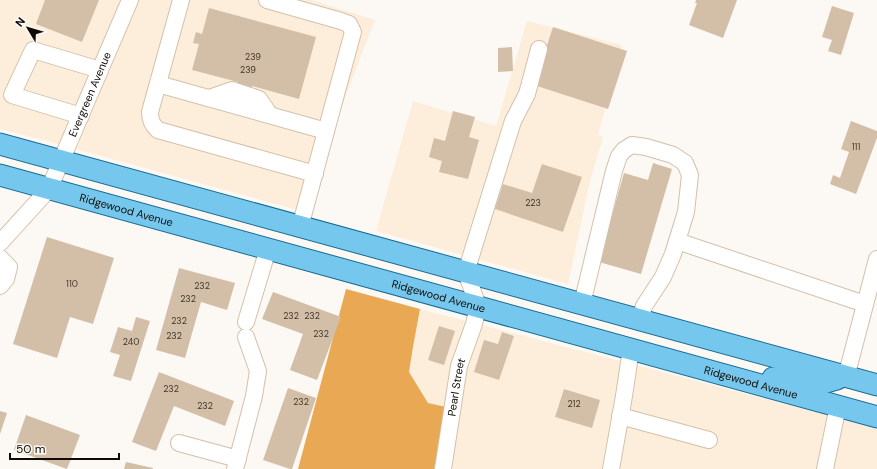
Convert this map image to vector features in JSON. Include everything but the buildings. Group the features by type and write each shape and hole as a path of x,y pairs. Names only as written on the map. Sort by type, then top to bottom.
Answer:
{"main road":[{"path":"0,144 877,385"},
{"name":"Ridgewood Avenue","path":"0,175 877,417"},
{"path":"738,378 755,376 823,383 846,376"}],"street":[{"name":"Evergreen Avenue","path":"0,242 49,189 130,0"},
{"path":"181,0 150,112 150,120 153,126 158,130 315,174"},
{"path":"267,0 341,21 349,24 353,32 300,227"},
{"path":"478,306 466,272 513,121 527,94 539,49"},
{"path":"81,116 12,95 33,50 100,70"},
{"path":"158,84 326,131"},
{"path":"582,304 614,171 620,156 624,150 632,145 646,147 673,155 685,163 690,175 686,212 673,254 663,277 644,306 640,320"},
{"path":"677,241 865,304"},
{"path":"179,443 236,464 254,396 258,371 246,330 268,249"},
{"path":"0,258 9,267 6,279 0,286"},
{"path":"846,376 877,259"},
{"name":"Pearl Street","path":"443,469 459,366 474,324 478,306"},
{"path":"611,469 631,349"},
{"path":"825,469 838,406"},
{"path":"620,416 709,440"}],"shaded area":[{"path":"0,0 121,0 59,144 0,129"},
{"path":"139,0 312,0 375,20 301,211 76,149"},
{"path":"527,21 622,45 598,135 603,137 590,181 568,284 376,231 413,101 496,126"},
{"path":"346,289 420,309 409,372 428,403 451,408 434,469 298,469"},
{"path":"420,309 877,428 877,469 434,469 451,408 428,403 409,372"}]}
